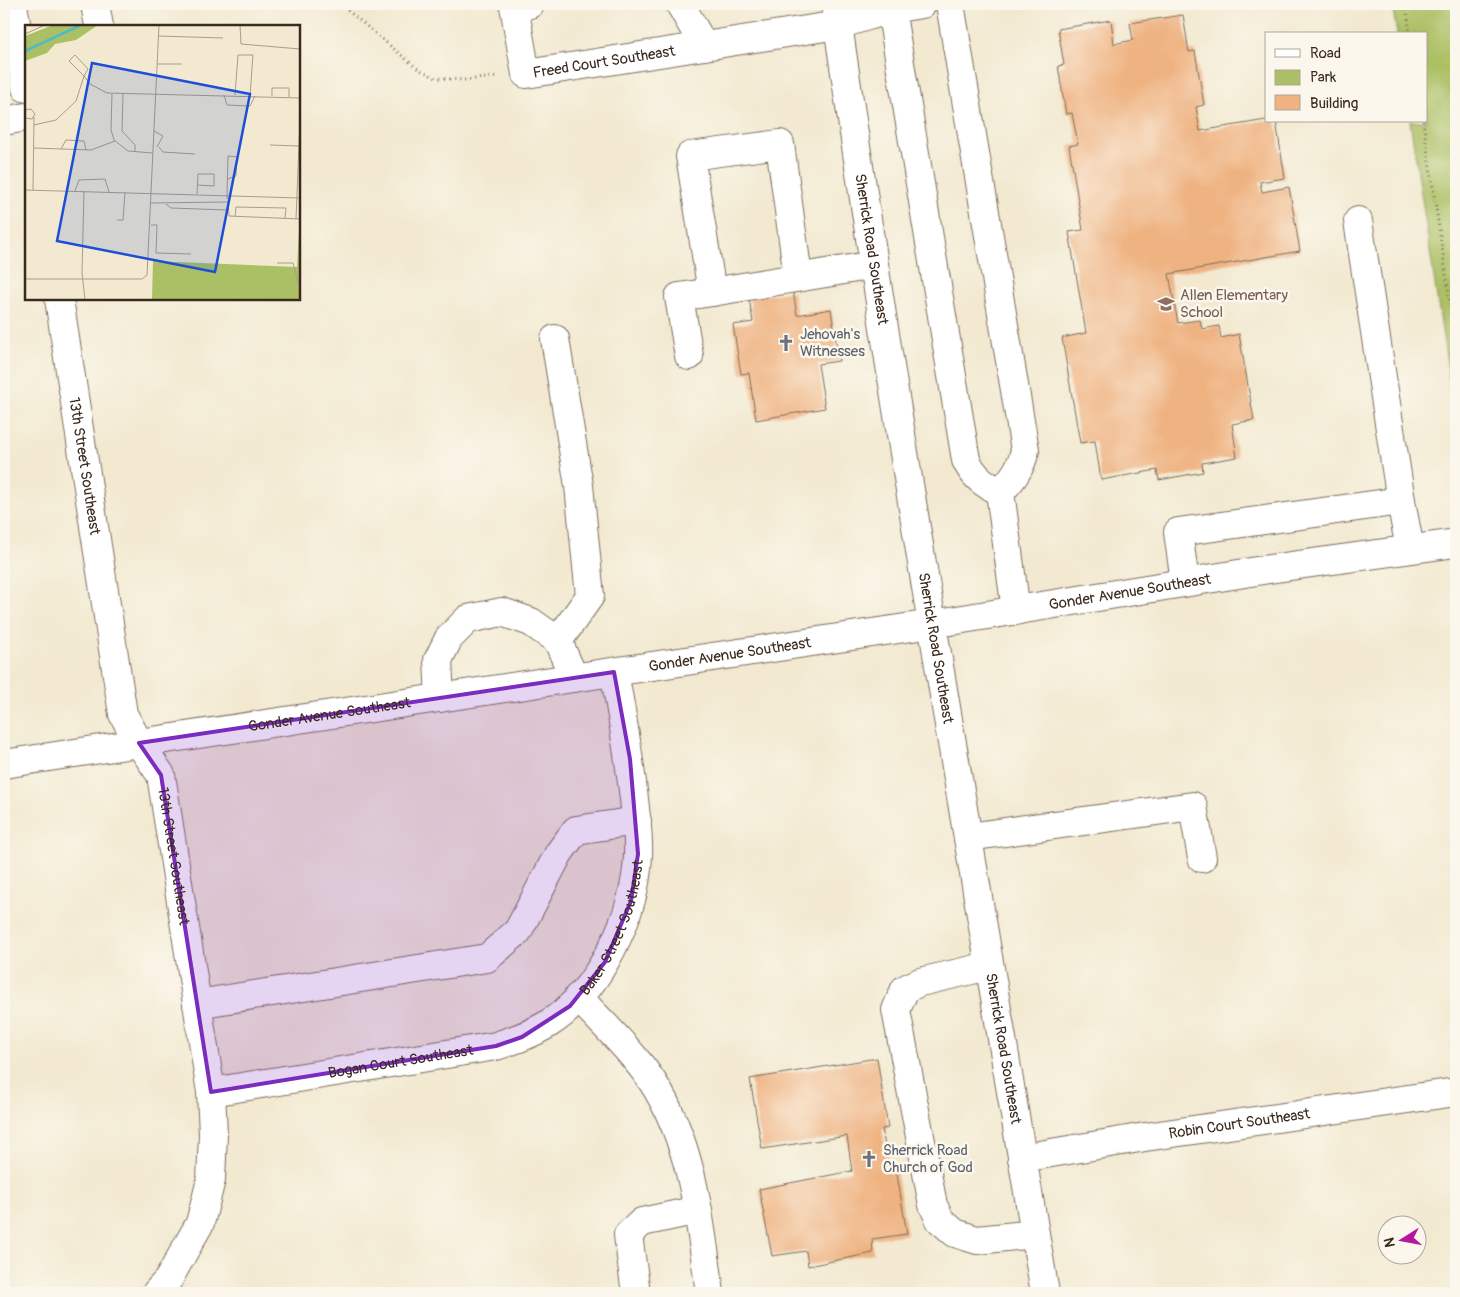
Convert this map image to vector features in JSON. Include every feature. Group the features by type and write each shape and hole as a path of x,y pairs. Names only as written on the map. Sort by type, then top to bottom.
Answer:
{"street":[{"path":"13,4 25,82"},
{"path":"95,4 99,25"},
{"name":"Freed Court Southeast","path":"530,4 514,6 526,74 704,46 836,14 922,4"},
{"path":"680,4 704,46"},
{"path":"950,4 1025,450 1017,473 1000,492"},
{"path":"891,8 966,460 971,471 980,480 1000,492"},
{"name":"Sherrick Road Southeast","path":"836,14 932,624 1045,1293"},
{"path":"4,121 25,118"},
{"path":"712,292 690,156 780,144 798,277"},
{"path":"1358,221 1410,549"},
{"path":"688,356 679,298 874,265"},
{"name":"13th Street Southeast","path":"59,300 123,714 139,743 161,775 211,1092 214,1134 211,1180 200,1223 168,1280 156,1293"},
{"path":"555,339 579,486 590,596 558,641"},
{"path":"1000,492 1016,611"},
{"path":"1185,582 1178,532 1401,501"},
{"name":"Gonder Avenue Southeast","path":"4,764 932,624 1185,582 1456,543"},
{"path":"440,698 438,660 449,638 468,619 502,612 531,622 558,641 574,678"},
{"name":"Baker Street Southeast","path":"614,672 630,758 637,822 638,854 636,879 624,921 605,962 578,997 638,1063 666,1105 690,1171 698,1210 710,1293"},
{"path":"968,837 1193,806 1202,858"},
{"path":"197,1004 487,958 518,931 559,853 576,830 637,822"},
{"path":"989,966 920,982 905,988 896,1010 933,1205 940,1220 955,1233 977,1240 1035,1234"},
{"name":"Bogan Court Southeast","path":"211,1092 496,1046 522,1038 549,1023 578,997"},
{"name":"Robin Court Southeast","path":"1022,1158 1145,1137 1456,1092"},
{"path":"636,1293 628,1235 642,1222 698,1210"}],"path":[{"path":"340,4 418,69 436,78 464,80 526,74"},
{"path":"1406,4 1410,32"},
{"path":"1423,122 1456,340"}],"highlighted area":[{"path":"614,672 630,759 638,854 631,901 605,962 570,1006 522,1037 496,1046 211,1092 161,775 139,743"}],"green space":[{"path":"1392,4 1456,4 1456,422 1410,122 1428,122 1428,32 1397,32"}],"building":[{"path":"1183,15 1189,52 1195,51 1204,105 1196,107 1200,131 1265,120 1265,122 1276,122 1285,178 1260,182 1262,192 1289,187 1300,251 1169,274 1178,323 1200,320 1202,329 1219,326 1221,338 1239,334 1254,420 1232,424 1237,457 1202,463 1203,472 1159,480 1157,470 1101,480 1095,441 1080,443 1062,338 1086,333 1069,232 1083,230 1069,146 1078,144 1072,113 1066,114 1058,66 1064,65 1058,29 1111,20 1114,44 1133,40 1130,23"},
{"name":"Jehovah's Witnesses","path":"793,291 797,315 831,309 839,361 818,364 825,408 756,420 749,373 741,374 733,325 753,322 749,298"},
{"name":"Sherrick Road Church of God","path":"877,1058 888,1128 882,1129 889,1169 896,1169 907,1234 872,1239 873,1253 808,1266 806,1251 772,1256 759,1189 852,1171 847,1136 762,1149 750,1079"}],"place":[{"name":"Allen Elementary School","path":"1166,304"},
{"name":"Jehovah's Witnesses","path":"786,343"},
{"name":"Sherrick Road Church of God","path":"869,1159"}]}
